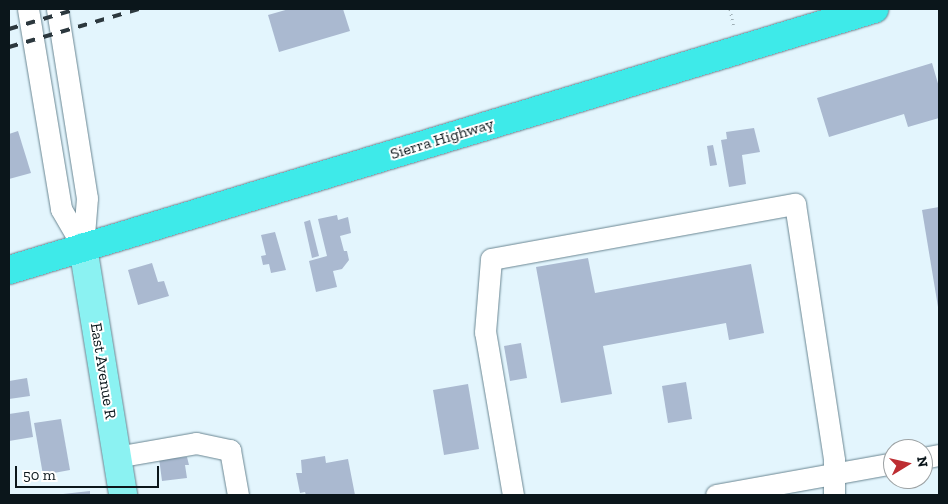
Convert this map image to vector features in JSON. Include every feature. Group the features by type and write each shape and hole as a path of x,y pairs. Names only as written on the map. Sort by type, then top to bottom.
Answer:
{"highway":[{"name":"Sierra Highway","path":"9,270 874,9"}],"main road":[{"name":"East Avenue R","path":"83,247 123,495"}],"street":[{"name":"East Avenue R","path":"28,9 61,209 83,247"},
{"name":"East Avenue R","path":"58,9 87,198 83,247"},
{"path":"513,495 486,332 491,259 795,204 835,474 834,495"},
{"path":"116,457 196,443 230,450 238,495"},
{"path":"716,495 883,464"}],"building":[{"path":"289,9 343,9 350,31 279,52 268,15"},
{"path":"932,63 939,87 939,118 908,127 904,114 829,137 817,98"},
{"path":"754,128 760,152 742,155 746,184 729,187 721,140 727,139 726,132"},
{"path":"18,131 31,173 9,179 9,134"},
{"path":"713,145 717,165 710,166 707,146"},
{"path":"939,207 939,307 938,307 922,210"},
{"path":"337,215 338,220 348,217 351,233 340,236 344,251 347,251 349,260 342,269 333,271 337,287 316,292 309,261 327,256 318,219"},
{"path":"310,220 319,256 312,258 304,222"},
{"path":"275,232 286,270 271,273 269,264 263,265 261,256 266,255 261,235"},
{"path":"588,258 595,293 751,264 764,333 729,340 726,323 603,346 612,394 561,403 536,267"},
{"path":"152,263 158,282 164,281 169,296 138,305 128,270"},
{"path":"521,343 527,378 510,381 504,346"},
{"path":"27,378 30,396 9,399 9,381"},
{"path":"686,382 692,419 668,423 662,386"},
{"path":"468,384 479,449 444,455 433,390"},
{"path":"29,411 33,437 9,441 9,414"},
{"path":"61,419 70,470 43,475 34,423"},
{"path":"175,456 175,458 187,457 189,465 185,465 187,478 162,481 159,458"},
{"path":"325,456 326,463 348,459 355,495 306,495 305,492 300,493 296,473 302,473 301,460"},
{"path":"90,491 90,495 63,494"}],"railway":[{"path":"9,29 77,9"},
{"path":"9,47 139,9"}]}
